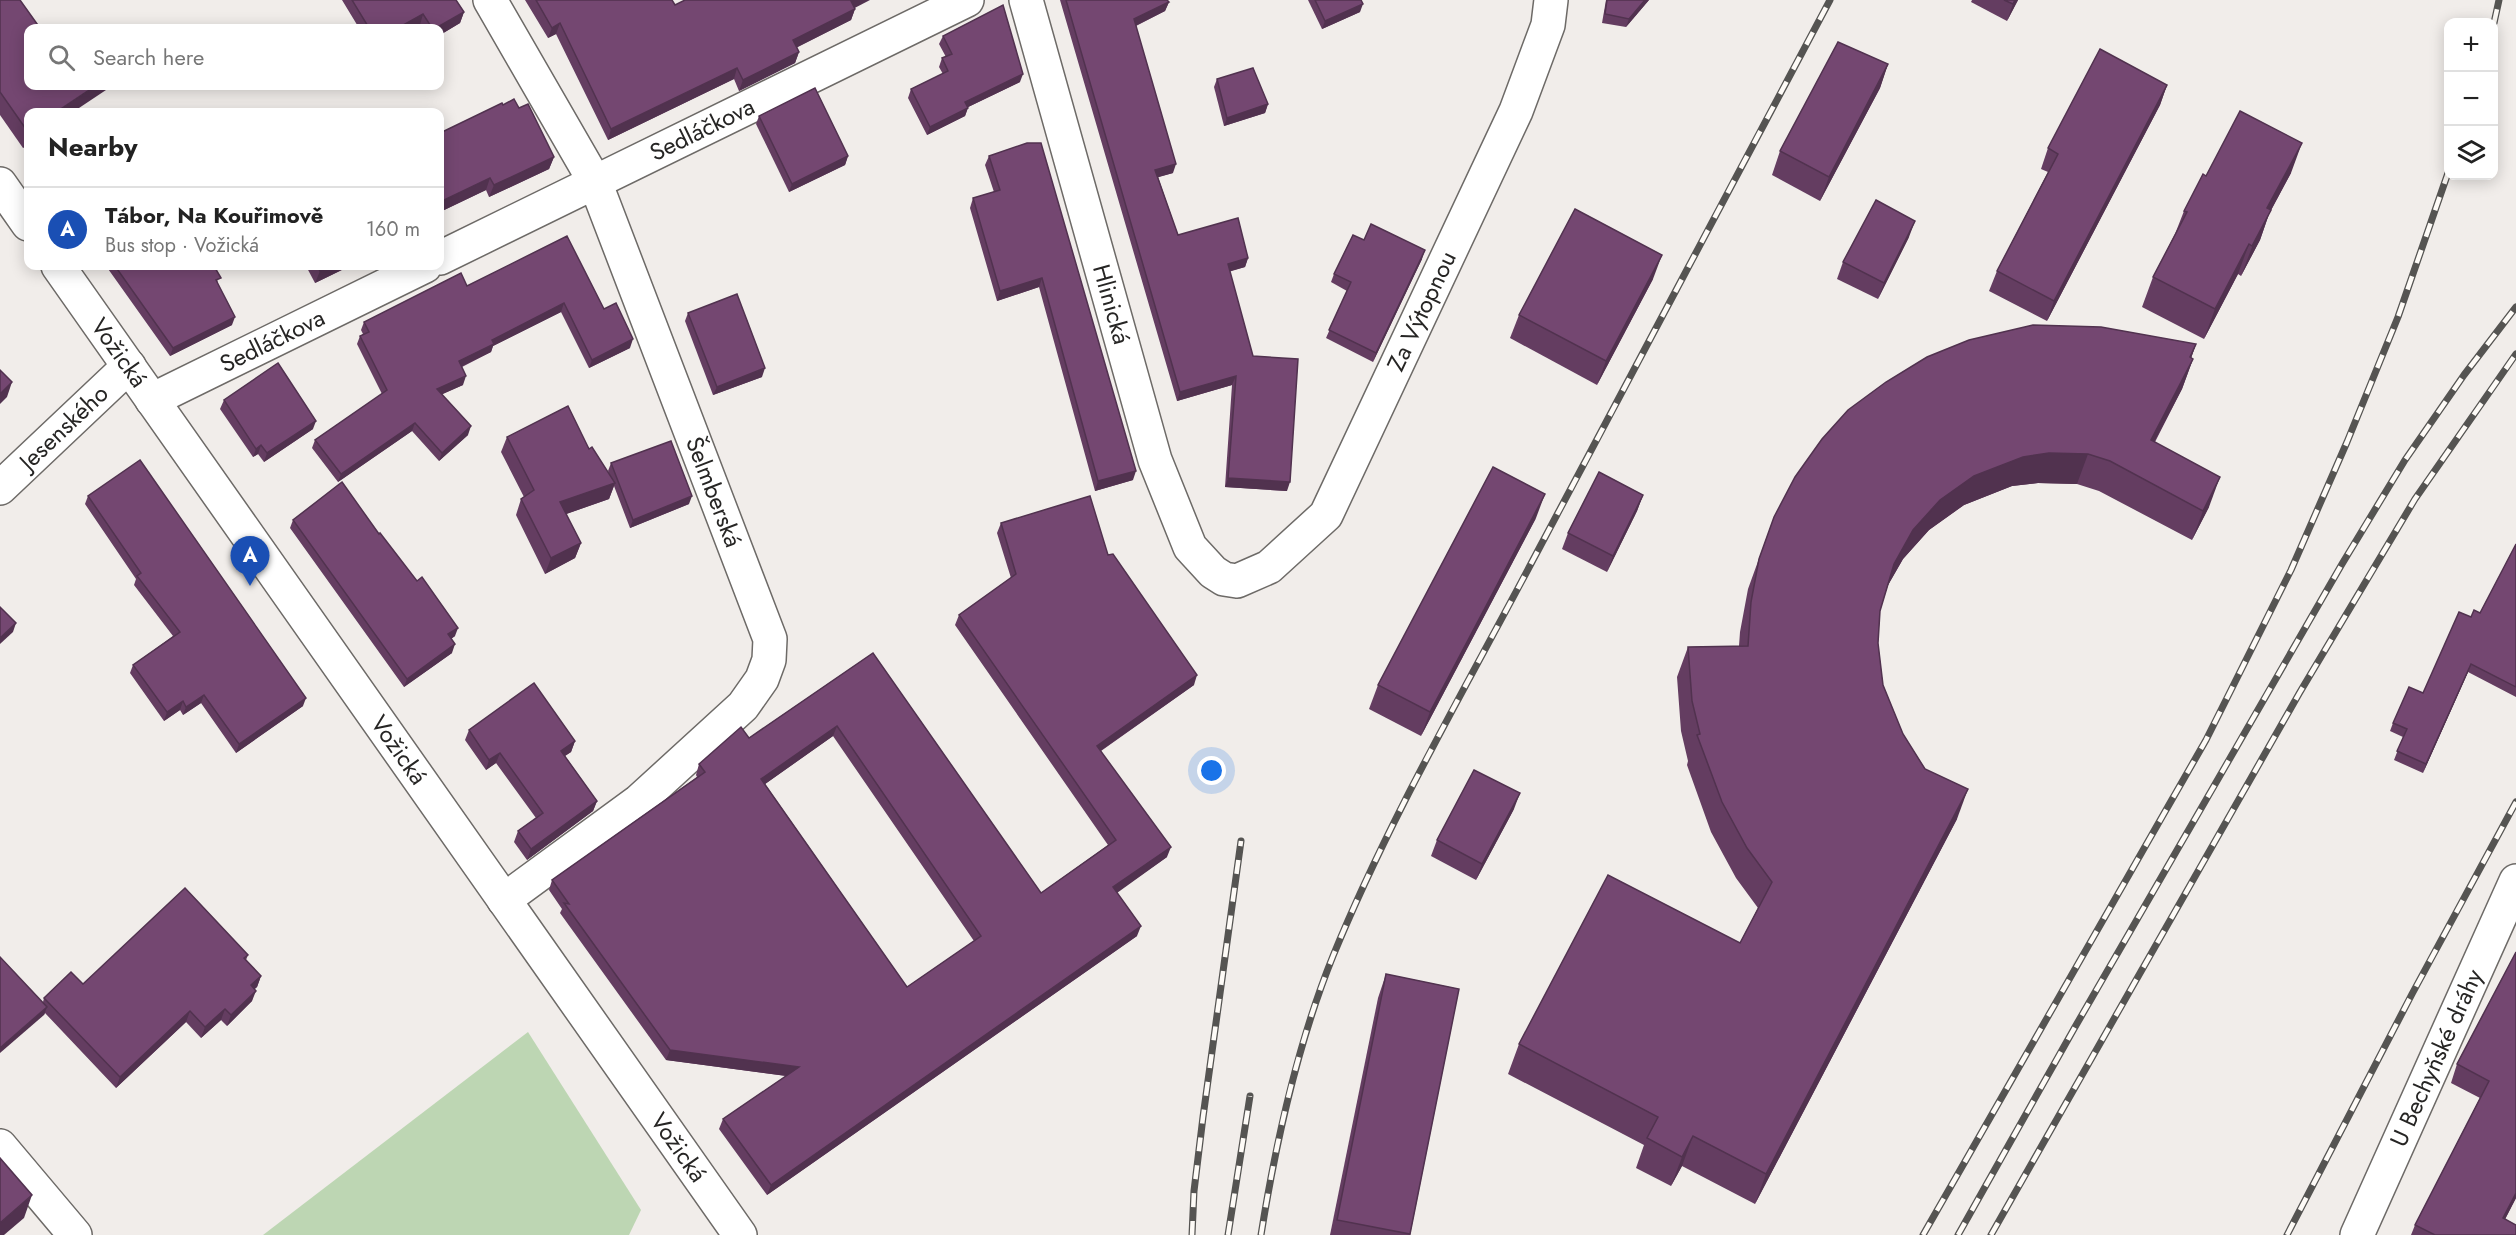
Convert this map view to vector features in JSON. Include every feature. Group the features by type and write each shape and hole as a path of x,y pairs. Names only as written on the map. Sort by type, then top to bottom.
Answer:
{"street":[{"name":"Šelmberská","path":"490,0 595,182 770,639 770,660 762,679 748,699 717,732 639,801 504,900"},
{"name":"Sedláčkova","path":"444,256 967,0"},
{"name":"Hlinická","path":"1026,0 1155,459 1190,548 1213,572 1224,579 1237,581"},
{"name":"Za Výtopnou","path":"1237,581 1269,567 1326,515 1516,111 1548,25 1551,0"},
{"path":"0,184 24,218"},
{"name":"Vožická","path":"61,270 740,1235"},
{"name":"Sedláčkova","path":"152,400 417,270"},
{"name":"Jesenského","path":"0,488 129,366"},
{"name":"U Bechyňské dráhy","path":"2357,1235 2516,881"},
{"path":"0,1146 75,1235"}],"green space":[{"path":"528,1032 641,1210 629,1235 263,1235"}],"building":[{"path":"0,0 20,0 37,24 24,24 24,90 89,90 62,108 24,108 24,126 0,92"},
{"path":"352,0 456,0 464,12 443,24 429,24 423,14 405,24 367,24"},
{"path":"536,0 672,0 675,5 685,0 853,0 851,1 855,9 793,40 799,52 743,80 737,68 611,129 560,23 552,28"},
{"path":"1066,0 1167,0 1169,2 1134,19 1176,164 1155,170 1178,235 1238,218 1248,258 1228,264 1253,356 1298,359 1290,482 1228,478 1236,376 1180,392"},
{"path":"1315,0 1361,0 1363,4 1325,21"},
{"path":"1607,0 1645,0 1629,19 1605,14"},
{"path":"1003,5 1023,74 965,102 968,108 930,127 911,89 948,71 942,58 952,54 943,36"},
{"path":"1838,42 1888,64 1829,177 1780,151"},
{"path":"2100,49 2167,85 2054,301 1997,271 2058,154 2048,148"},
{"path":"1253,68 1268,104 1227,118 1217,79"},
{"path":"815,88 848,156 792,184 759,116"},
{"path":"514,99 519,108 528,104 554,157 494,185 490,178 444,200 444,131 502,103 503,105"},
{"path":"2240,111 2302,143 2267,208 2271,210 2252,246 2249,244 2215,309 2153,277 2187,212 2184,211 2203,174 2206,176"},
{"path":"1027,143 1041,143 1136,471 1098,481 1042,278 1000,291 973,198 1000,190 989,156"},
{"path":"1876,200 1915,221 1884,283 1843,262"},
{"path":"1575,209 1662,255 1606,361 1519,315"},
{"path":"1371,224 1425,250 1376,353 1329,330 1351,282 1334,274 1353,235 1364,240"},
{"path":"567,236 604,309 616,303 633,339 592,360 564,303 492,340 494,344 459,361 466,376 437,389 471,426 442,453 415,423 341,474 315,440 387,390 360,336 369,332 364,322 461,273 467,286"},
{"path":"118,270 216,270 221,278 216,280 235,317 173,348"},
{"path":"737,294 765,368 717,387 688,313"},
{"path":"2033,325 2101,327 2196,344 2190,357 2193,359 2151,440 2220,477 2203,511 2110,461 2088,454 2049,453 2023,457 1974,476 1940,500 1913,530 1894,564 1880,611 1878,643 1883,685 1903,734 1925,769 1968,789 1766,1174 1693,1136 1682,1157 1647,1138 1658,1117 1519,1044 1608,875 1740,943 1772,882 1747,848 1722,802 1697,735 1700,734 1692,701 1688,647 1748,646 1751,602 1759,559 1774,517 1795,477 1822,439 1848,410 1886,382 1927,357 1969,340"},
{"path":"278,363 316,421 267,453 261,445 256,449 224,400"},
{"path":"0,370 12,382 0,394"},
{"path":"568,406 589,449 592,447 615,483 560,502 581,543 551,558 521,499 534,490 507,437"},
{"path":"671,441 692,496 633,520 611,463"},
{"path":"140,460 306,698 239,744 204,695 186,707 183,701 167,712 133,665 180,632 137,576 141,573 88,496"},
{"path":"1493,467 1545,494 1430,712 1378,685"},
{"path":"1599,472 1643,495 1613,556 1568,533"},
{"path":"342,482 379,534 417,581 422,577 458,628 448,634 455,644 407,679 293,520"},
{"path":"1090,496 1108,555 1113,554 1197,675 1097,746 1171,847 1113,887 1141,926 771,1185 723,1119 799,1067 670,1050 564,903 569,904 552,880 705,772 699,764 741,727 749,738 873,653 1041,893 1116,840 959,615 1016,574 1001,523","holes":["837,726 981,936 907,987 761,779"]},
{"path":"2516,544 2516,687 2471,664 2426,764 2397,751 2407,729 2393,723 2409,687 2423,693 2459,612 2471,617 2474,610 2480,613"},
{"path":"0,607 16,623 0,638"},
{"path":"534,683 575,741 561,751 597,801 531,849 518,831 543,813 500,753 489,760 469,730"},
{"path":"1474,770 1520,793 1482,864 1437,840"},
{"path":"185,888 248,955 244,958 261,976 251,985 256,991 231,1015 225,1009 205,1027 190,1011 120,1077 44,998 71,972 83,984"},
{"path":"2516,952 2516,1193 2503,1218 2516,1225 2516,1235 2435,1235 2415,1225 2489,1081 2457,1064"},
{"path":"0,957 47,1007 0,1048"},
{"path":"1386,974 1459,989 1410,1234 1337,1220"},
{"path":"0,1158 32,1195 0,1223"}],"railway":[{"path":"1261,1235 1281,1129 1298,1059 1333,956 1378,854 1830,0"},
{"path":"2495,18 2499,0"},
{"path":"1923,1235 2206,740 2291,570 2398,317 2446,180"},
{"path":"1958,1235 2342,564 2405,460 2464,375 2516,307"},
{"path":"1991,1235 2300,692 2415,499 2516,354"},
{"path":"2287,1235 2412,994 2516,802"},
{"path":"1192,1235 1194,1191 1203,1117 1241,841"},
{"path":"1228,1235 1250,1096"}],"place":[{"name":"Tábor, Na Kouřimově","path":"250,586"}]}
